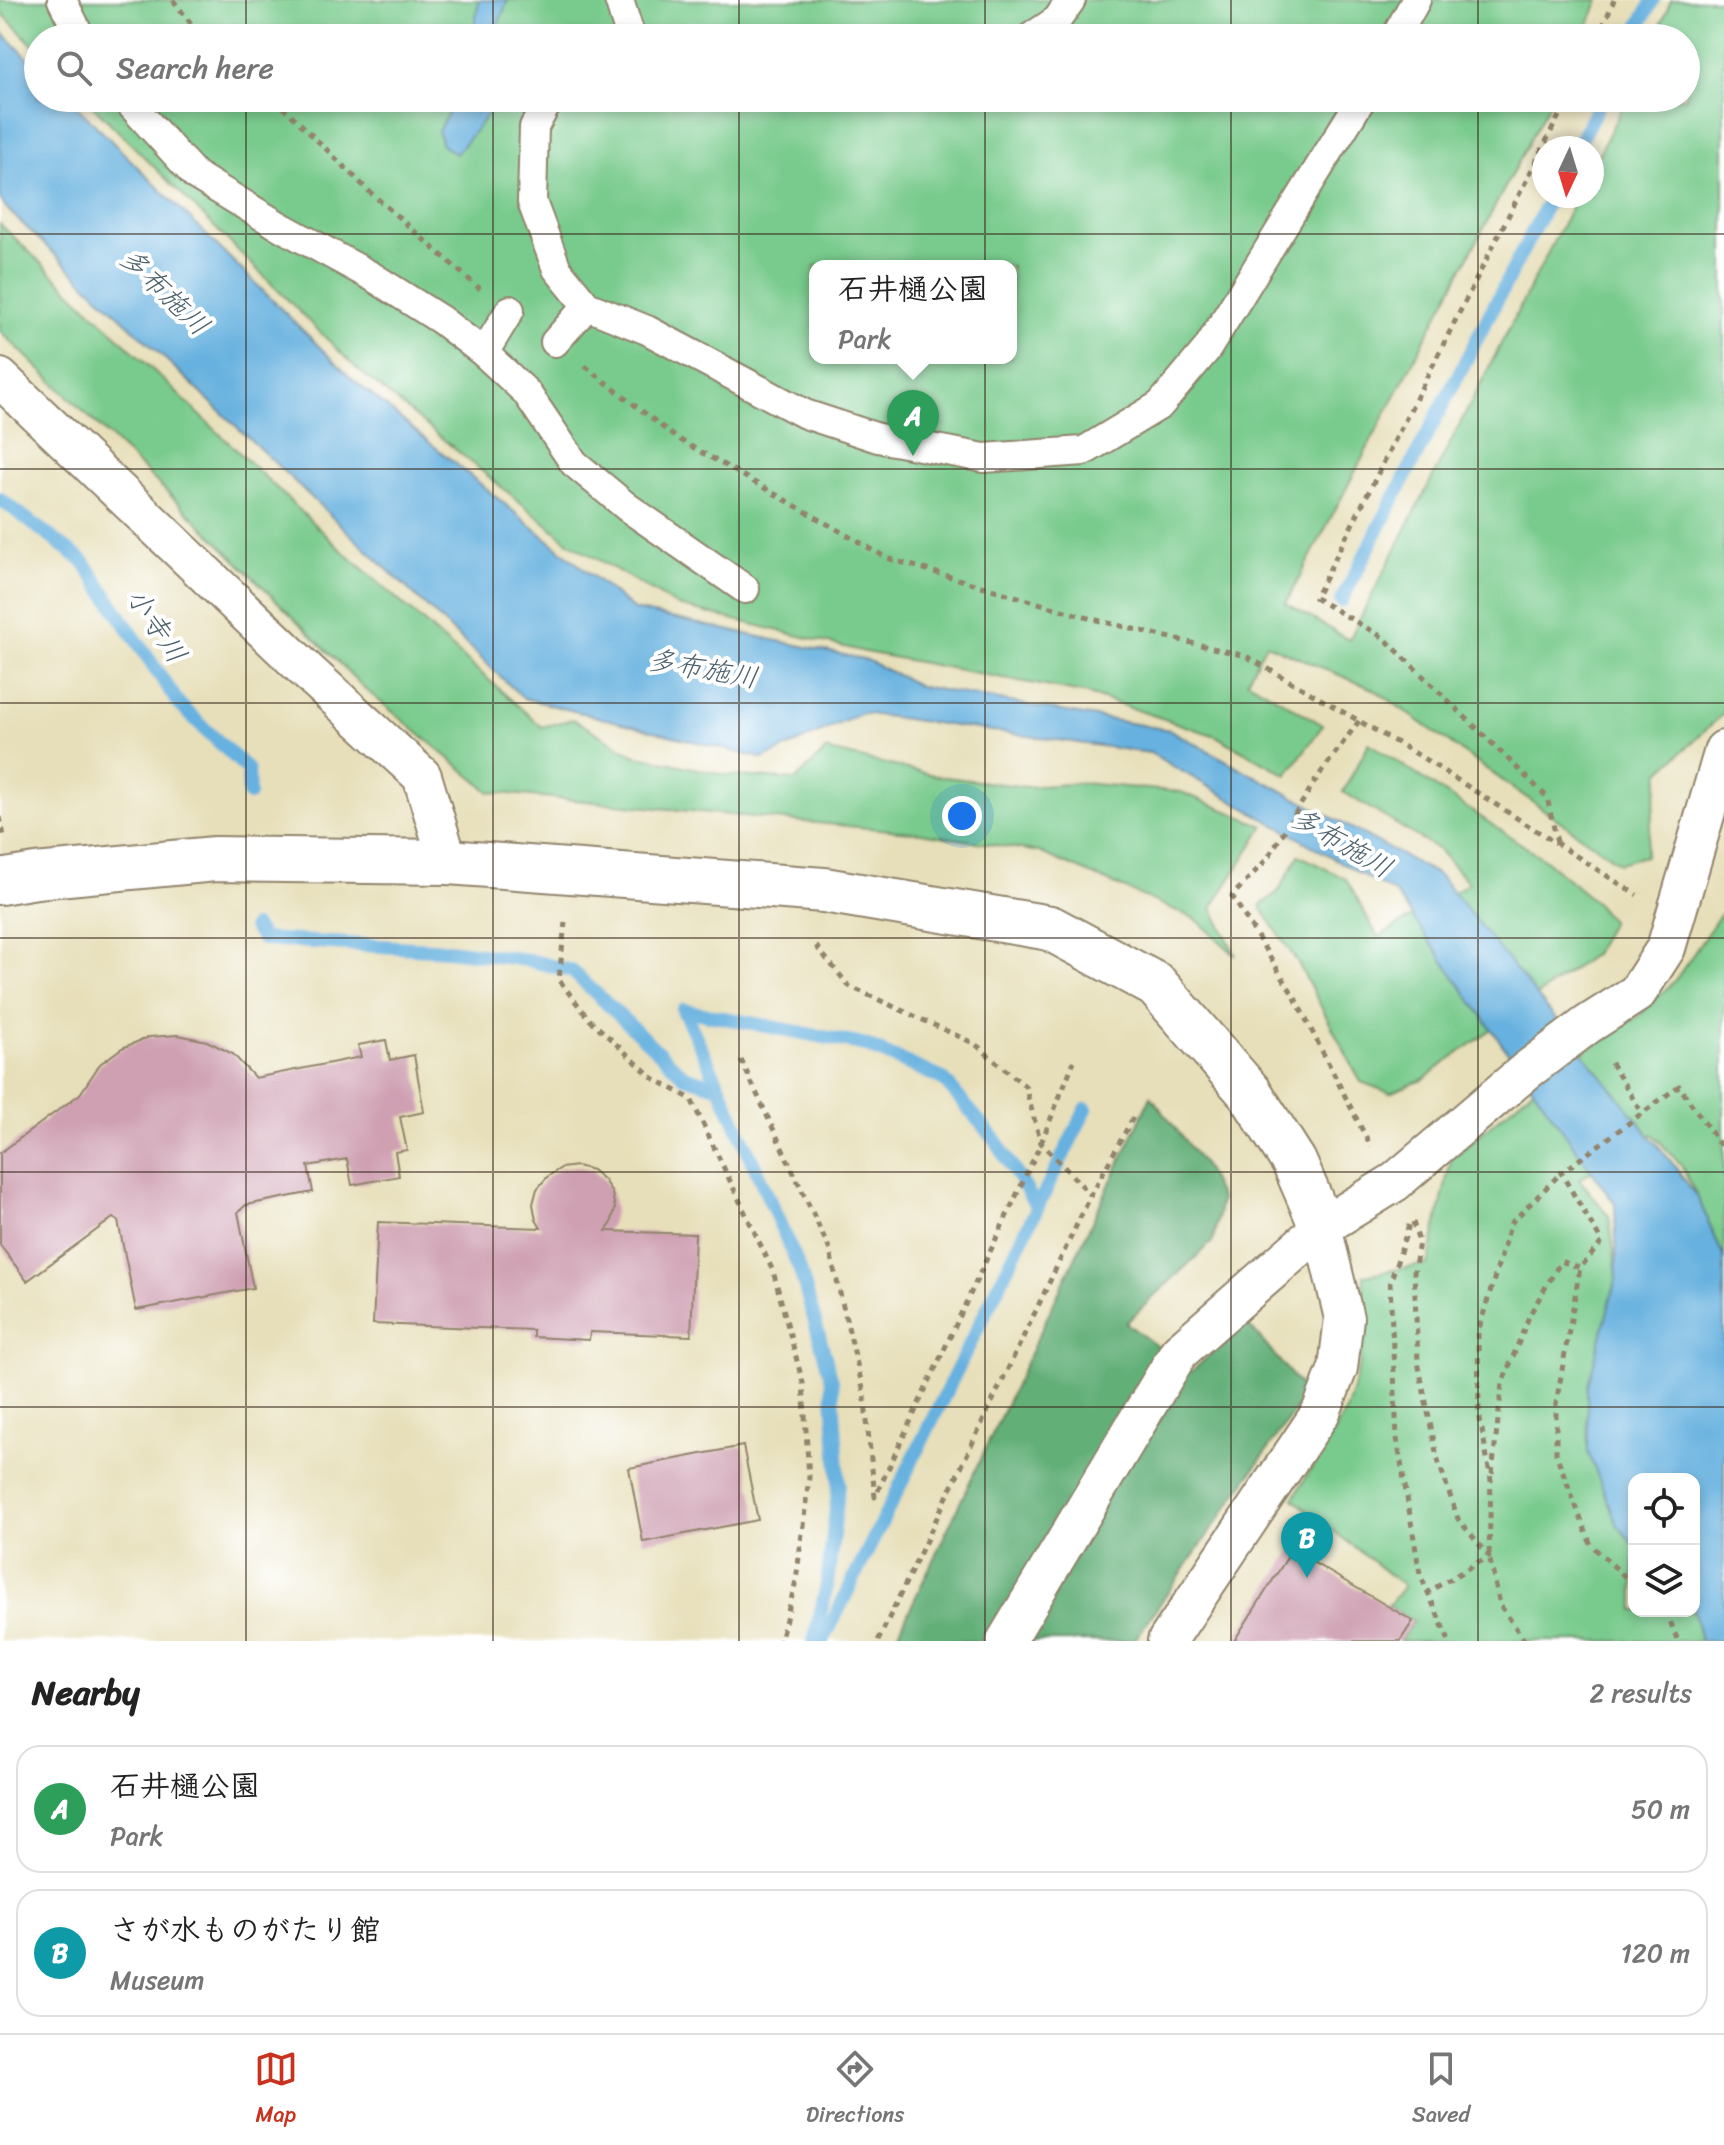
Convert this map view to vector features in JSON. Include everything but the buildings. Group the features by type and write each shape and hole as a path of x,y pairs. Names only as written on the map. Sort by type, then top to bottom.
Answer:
{"street":[{"path":"62,0 74,24"},
{"path":"619,0 627,24"},
{"path":"1051,24 1071,0"},
{"path":"1403,24 1416,0"},
{"path":"138,112 195,175 373,277 441,320 484,353 526,392 574,463 627,507 745,589"},
{"path":"542,112 534,127 532,202 557,269 587,306 647,330 805,414 878,438 984,458 1084,451 1160,405 1207,349 1353,112"},
{"path":"555,342 587,306"},
{"path":"484,353 510,310"},
{"path":"0,378 297,662 422,776 448,862"},
{"path":"1006,1641 1179,1352 1322,1227 1395,1182 1526,1071 1587,1025 1637,993 1666,948 1724,750"},
{"path":"0,882 215,859 448,862 824,890 1050,928 1156,985 1250,1093 1294,1162 1322,1227 1344,1318 1338,1368 1321,1412 1167,1641"}],"path":[{"path":"173,0 191,24"},
{"path":"1604,24 1614,0"},
{"path":"289,112 473,285 510,310"},
{"path":"1557,843 1547,797 1384,638 1315,598 1561,112"},
{"path":"555,342 675,437 887,558 1092,619 1246,656 1420,756 1675,920"},
{"path":"1359,721 1317,778 1267,859 1232,896 1294,996 1372,1149 1395,1182"},
{"path":"565,922 559,980 589,1019 653,1078 691,1099 773,1271 803,1383 809,1478 796,1581 780,1641"},
{"path":"816,946 849,986 975,1044 1025,1086 1041,1143 1091,1195"},
{"path":"1587,1025 1642,1113"},
{"path":"741,1060 829,1248 864,1393 875,1497 1041,1143 1074,1061"},
{"path":"1491,1480 1479,1413 1478,1332 1511,1223 1561,1173 1679,1086 1724,1151"},
{"path":"878,1641 1091,1195 1135,1114"},
{"path":"1561,1173 1602,1242 1580,1268 1556,1404 1556,1454 1591,1545 1628,1579"},
{"path":"1449,1641 1420,1574 1397,1439 1390,1283 1412,1219 1419,1242 1414,1272 1418,1362 1437,1457 1458,1519 1489,1556"},
{"path":"1525,1641 1500,1605 1489,1556 1491,1480 1502,1384 1530,1314 1561,1261 1580,1268"},
{"path":"1428,1592 1489,1556"},
{"path":"1668,1617 1678,1641"}],"green space":[{"path":"0,0 1599,0 1589,24 24,24 24,36 0,11"},
{"path":"1671,0 1724,0 1724,713 1660,772 1645,856 1619,863 1375,690 1266,644 1247,680 1323,725 1287,775 1216,736 1088,694 865,652 678,606 570,543 356,368 99,112 1545,112 1286,603 1349,640 1571,208 1604,208 1604,143 1620,112 1700,112 1700,24 1662,24"},
{"path":"0,224 338,547 542,727 573,719 634,755 725,775 796,780 826,750 937,776 1026,787 1082,783 1181,792 1264,826 1212,908 1236,956 1196,919 1039,852 921,833 490,792 365,689 0,331"},
{"path":"1369,743 1544,859 1596,903 1611,921 1594,954 1422,1080 1390,1093 1361,1082 1298,963 1260,906 1278,892 1299,855 1346,879 1378,937 1469,883 1439,850 1343,792"},
{"path":"1724,909 1724,1258 1681,1165 1653,1134 1579,1179 1609,1216 1617,1276 1617,1524 1628,1538 1628,1617 1695,1617 1701,1641 1400,1641 1413,1621 1388,1606 1404,1586 1293,1499 1347,1409 1361,1361 1364,1275 1428,1264 1451,1159 1549,1075 1640,1015 1676,979"},
{"path":"1151,1096 1205,1167 1221,1200 1213,1241 1126,1323 1191,1372 1246,1322 1307,1393 1134,1641 895,1641"}],"water":[{"path":"479,0 508,0 499,24 475,24"},
{"name":"多布施川","path":"0,30 24,54 24,112 82,112 351,378 634,610 867,660 919,686 1170,730 1440,876 1673,1164 1699,1200 1724,1258 1724,1641 1701,1641 1695,1617 1700,1617 1700,1473 1628,1473 1628,1538 1617,1524 1588,1452 1587,1389 1617,1276 1615,1204 1396,894 1150,753 862,713 763,759 523,698 8,210 0,199"},
{"path":"449,112 488,112 456,154 442,145 438,131"}],"waterway":[{"path":"1640,24 1653,0"},
{"path":"1582,136 1595,112"},
{"path":"1341,601 1545,208"},
{"name":"小寺川","path":"0,499 84,562 179,704 248,770 249,794"},
{"path":"254,927 263,939 448,950 528,960 572,971 684,1076 720,1087"},
{"path":"683,1010 800,1270 832,1381 839,1484 827,1585 814,1641"},
{"path":"683,1010 865,1045 943,1079 996,1141 1037,1207"},
{"path":"823,1641 1086,1109"}],"place":[{"name":"石井樋公園","path":"913,456"},
{"name":"さが水ものがたり館","path":"1307,1578"}]}
